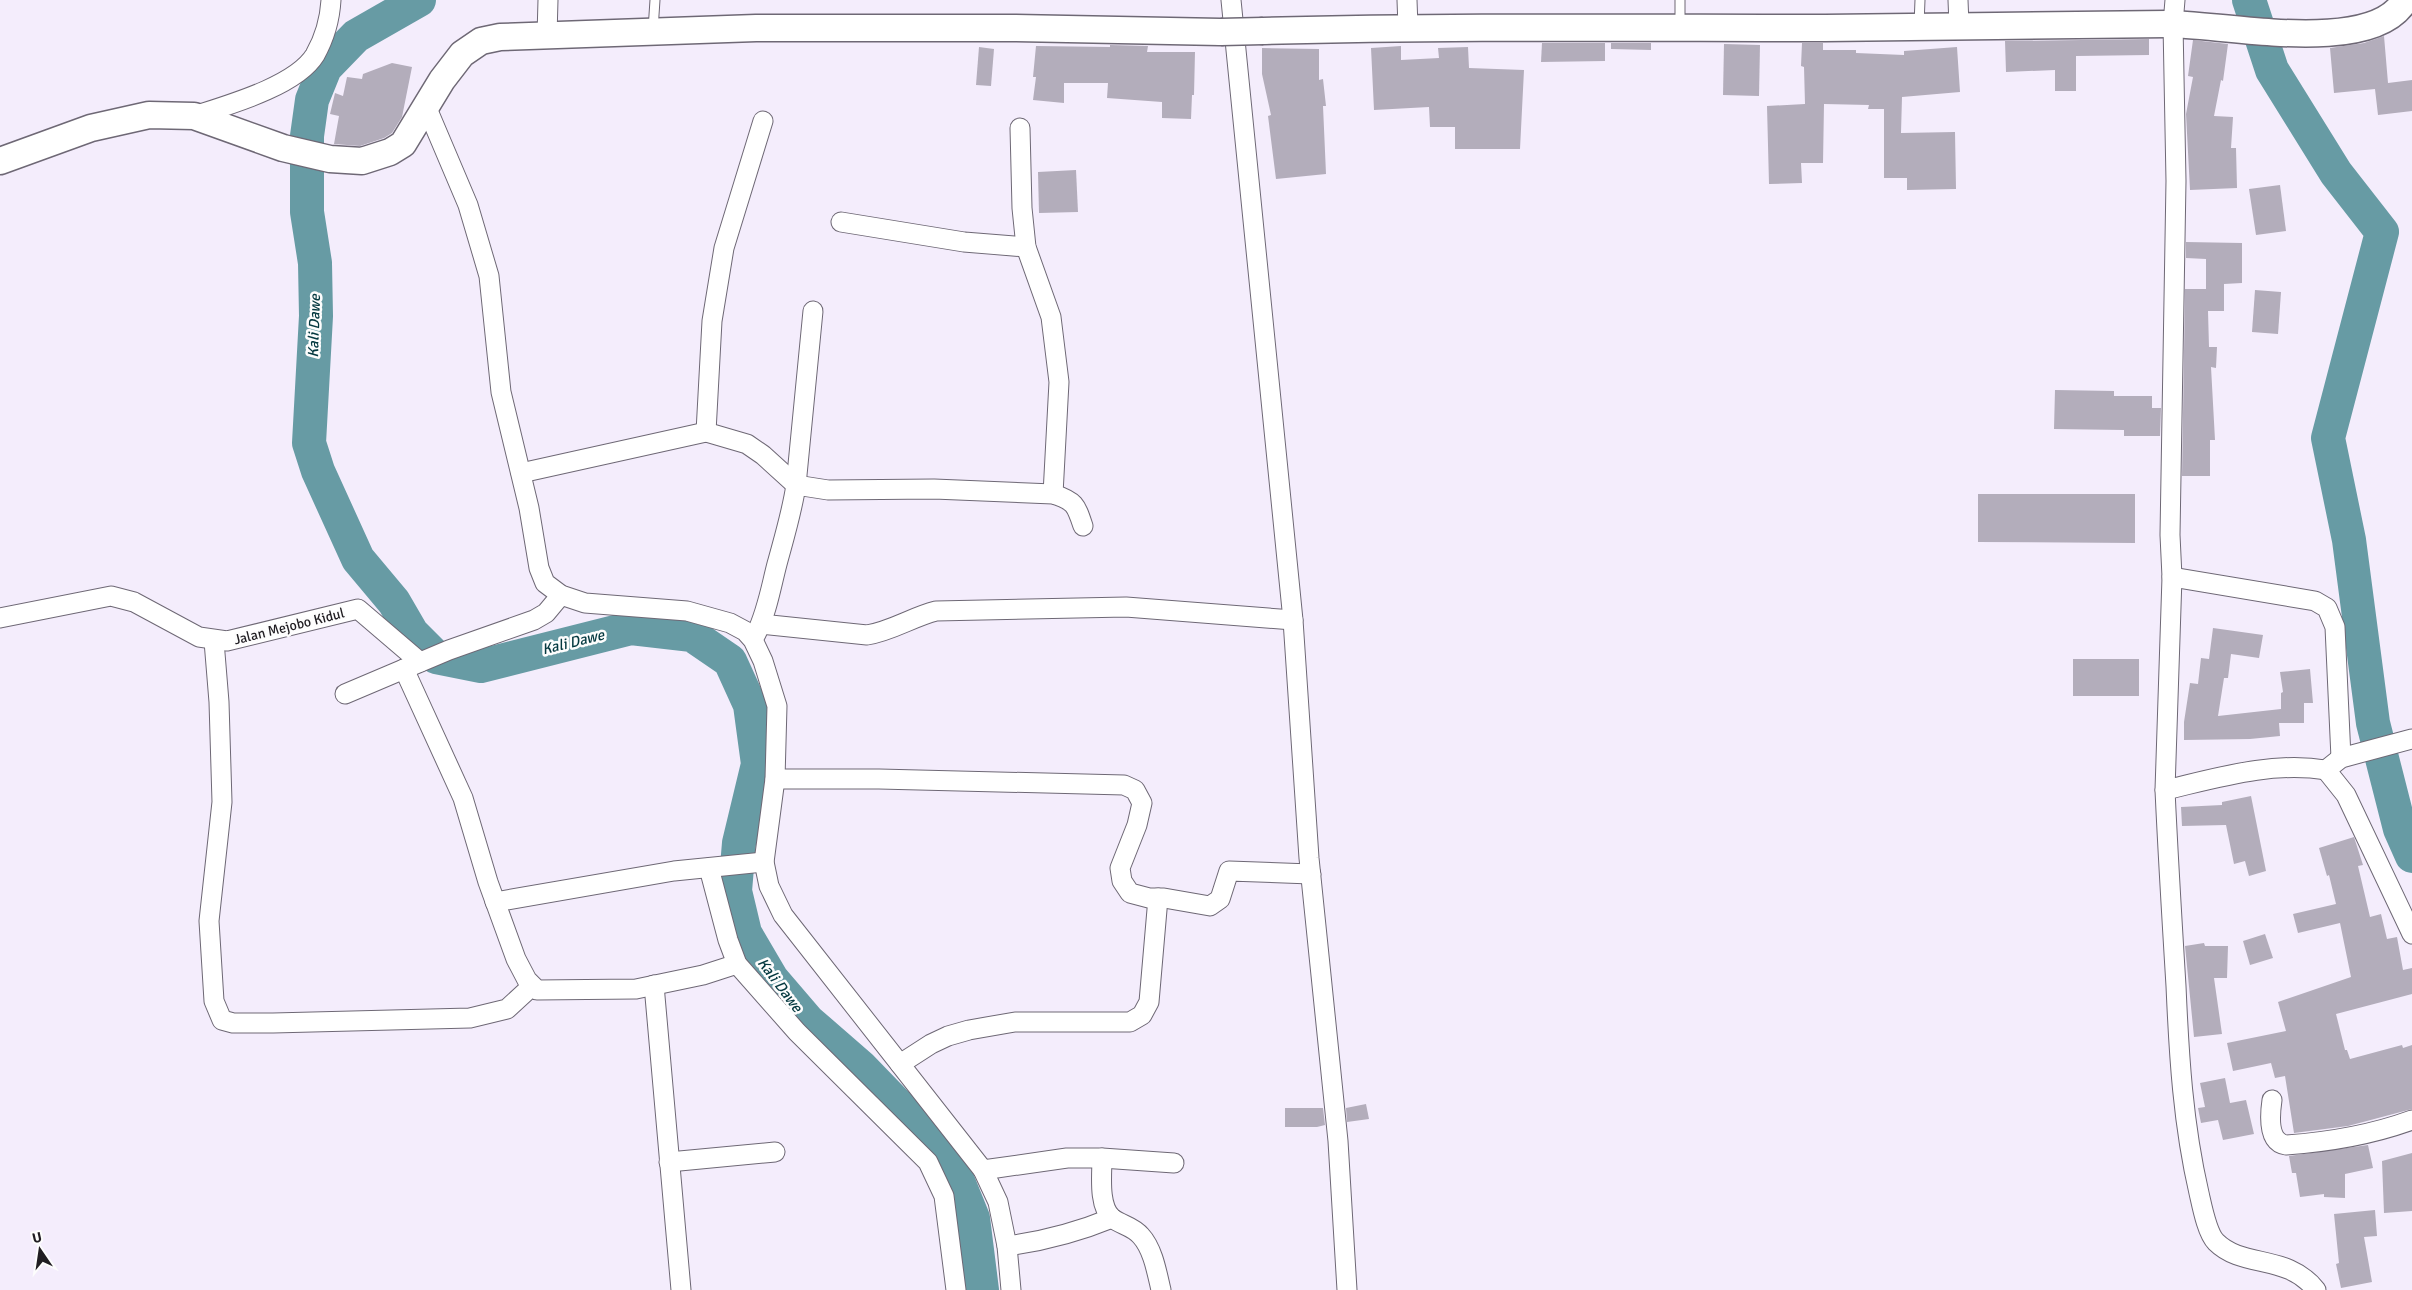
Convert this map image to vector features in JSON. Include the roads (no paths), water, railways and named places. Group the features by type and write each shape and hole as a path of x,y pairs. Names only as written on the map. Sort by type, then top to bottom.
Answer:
{"main road":[{"path":"0,161 91,128 149,115 194,116 283,148 330,159 362,161 390,152 403,144 426,106 462,54 475,45 500,37 756,28 956,28 1221,32 1408,27 1680,28 1919,26 1959,13 2177,16 2309,35 2356,29 2388,19 2406,6"}],"street":[{"path":"194,116 253,96 290,79 315,56 327,25 332,0"},
{"path":"548,0 548,36"},
{"path":"1231,0 1293,620 1311,874 1338,1140 1347,1290"},
{"path":"1407,0 1408,27"},
{"path":"2177,16 2170,535 2172,577 2164,790 2181,1090 2190,1156 2204,1214 2215,1242 2230,1251 2250,1258 2283,1265 2305,1277 2316,1290"},
{"path":"426,106 468,205 489,276 501,392 521,473 539,568 545,583 562,595 585,603 687,611 730,623 744,631 757,632 867,635 884,632 924,614 936,611 1126,607 1293,620"},
{"path":"706,432 712,321 724,248 763,121"},
{"path":"1020,128 1022,208 1026,247 1051,317 1059,382 1053,494"},
{"path":"842,222 964,242 1026,247"},
{"path":"813,311 793,503 757,632 763,661 777,706 775,779 755,864 769,886 783,915 983,1170 998,1202 1007,1246 1010,1290"},
{"path":"521,473 706,432 747,444 764,455 796,485 828,490 934,489 1053,494 1070,500 1077,509 1083,526"},
{"path":"2172,577 2315,601 2327,608 2335,627 2346,756"},
{"path":"345,694 449,650 534,620 551,608 562,595"},
{"name":"Jalan Mejobo Kidul","path":"0,618 111,596 134,602 199,637 214,641 227,641 358,609 412,665"},
{"path":"214,641 219,702 222,802 209,921 214,1001 222,1020 233,1023 265,1023 470,1018 507,1009 532,986"},
{"path":"412,665 463,798 477,850 516,959 532,986 537,990 605,990 654,985 703,975 737,964"},
{"path":"2164,790 2240,773 2287,768 2326,770 2346,756 2412,740"},
{"path":"2326,770 2346,795 2412,934"},
{"path":"775,779 879,779 1124,785 1135,790 1142,802 1137,825 1120,868 1122,881 1130,893 1149,898 1206,906 1214,904 1220,899 1228,871 1311,874"},
{"path":"496,902 674,871 755,864"},
{"path":"716,868 728,940 737,964 797,1032 928,1162 944,1196 956,1290"},
{"path":"900,1064 948,1036 1000,1023 1112,1023 1138,1019 1145,1012 1149,1002 1158,898"},
{"path":"654,985 681,1290"},
{"path":"2272,1100 2270,1124 2276,1138 2281,1144 2286,1145 2331,1141 2390,1128 2412,1120"},
{"path":"669,1162 775,1152"},
{"path":"983,1170 1068,1158 1102,1158 1174,1163"},
{"path":"1102,1158 1104,1201 1107,1212 1112,1218 1133,1228 1142,1237 1161,1290"},
{"path":"1007,1246 1081,1231 1112,1218"}],"lane":[{"path":"652,32 655,0"},
{"path":"1680,0 1680,28"},
{"path":"1919,26 1920,0"}],"waterway":[{"name":"Kali Dawe","path":"419,0 356,36 325,68 312,100 307,136 307,212 315,263 316,316 309,443 318,471 358,559 394,602 412,633 436,657 481,666 631,628 692,635 730,661 750,705 758,764 739,843 735,891 745,933 772,979 808,1021 861,1067 923,1131 954,1171 973,1218 982,1290"},
{"path":"2249,0 2272,70 2336,173 2382,232 2328,438 2349,540 2373,723 2400,829 2412,856"}]}
